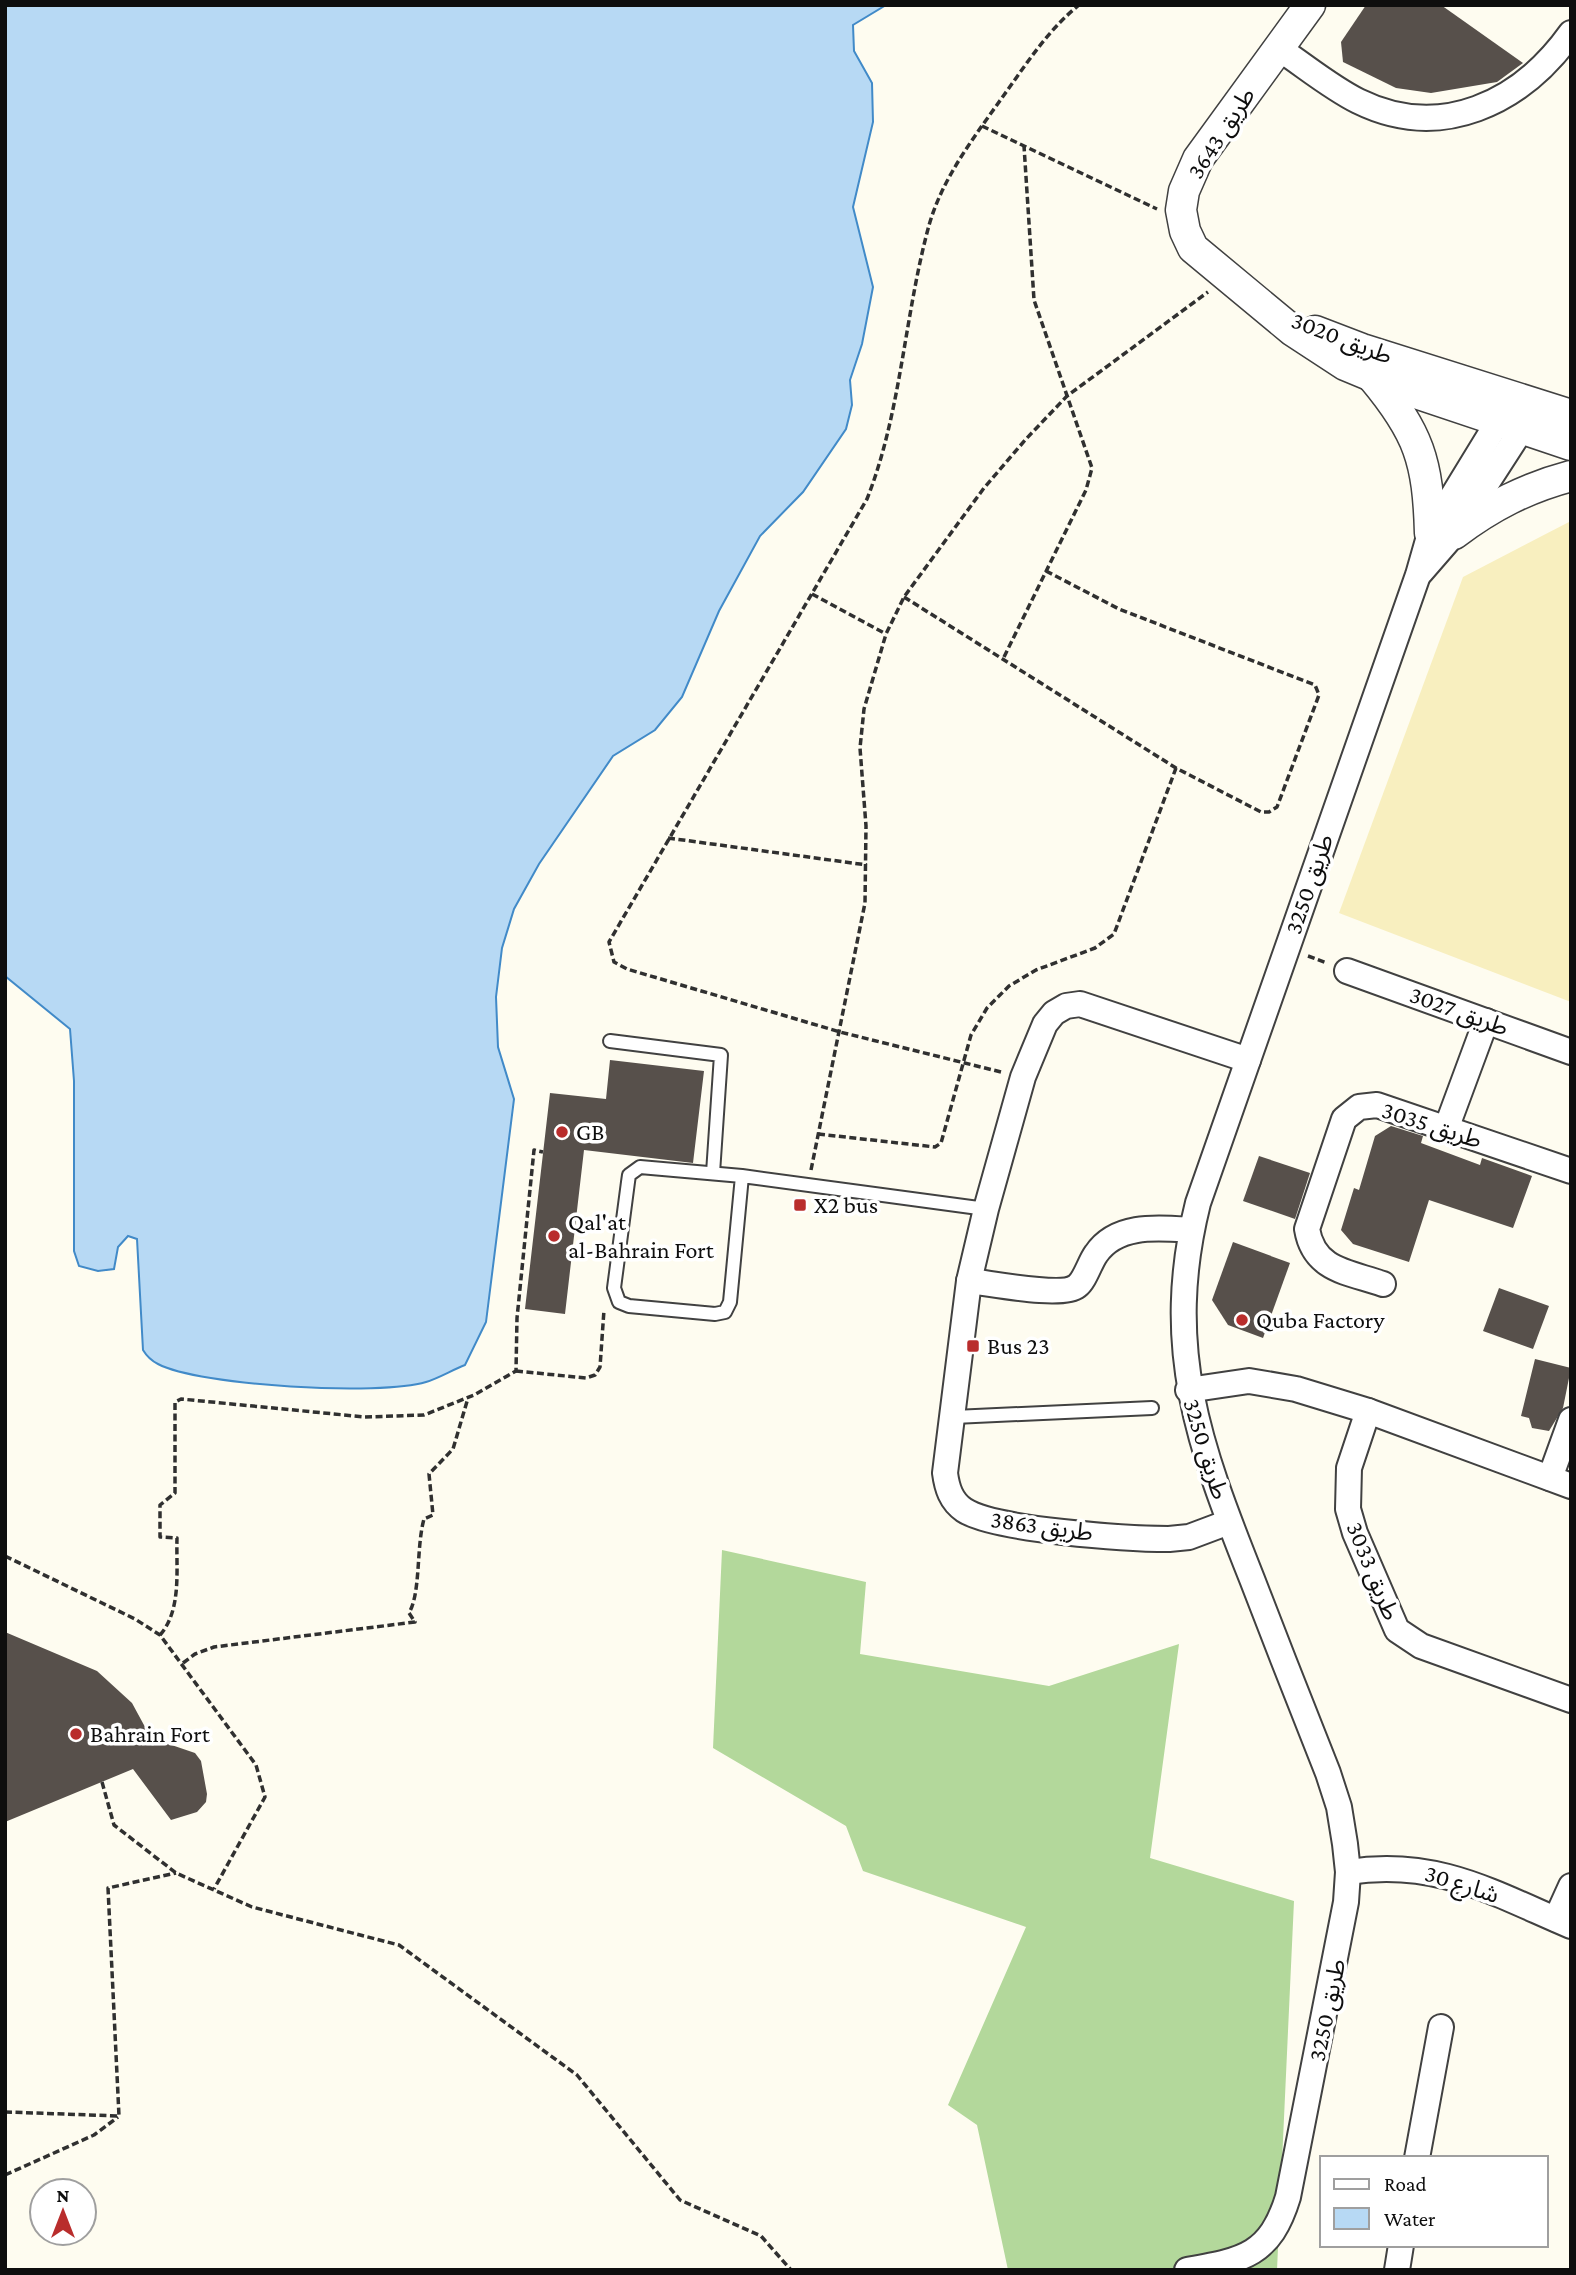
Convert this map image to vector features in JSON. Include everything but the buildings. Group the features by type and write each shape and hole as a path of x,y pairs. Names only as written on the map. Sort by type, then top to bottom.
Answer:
{"street":[{"name":"طريق 3643","path":"1183,221 1184,191 1198,159 1310,5"},
{"path":"1278,48 1358,101 1389,113 1429,117 1461,115 1491,105 1521,87 1553,58 1571,33"},
{"path":"1183,221 1193,248 1270,310"},
{"name":"طريق 3020","path":"1270,310 1318,349 1373,378 1518,413 1571,415"},
{"name":"طريق 3020","path":"1270,310 1518,413 1571,445"},
{"path":"1373,378 1401,412 1415,437 1442,533 1528,489 1571,476"},
{"name":"طريق 3250","path":"1187,2270 1251,2255 1269,2239 1281,2221 1343,1933 1348,1871 1339,1807 1328,1773 1205,1457 1188,1390 1182,1317 1183,1283 1191,1230 1418,575 1518,413"},
{"name":"طريق 3027","path":"1347,971 1571,1052"},
{"name":"طريق 3863","path":"1229,1522 1189,1536 1145,1539 1038,1528 974,1516 953,1499 947,1486 946,1473 969,1281 1023,1077 1045,1024 1054,1013 1066,1006 1080,1004 1248,1060"},
{"path":"1446,1129 1486,1021"},
{"name":"طريق 3035","path":"1383,1284 1320,1261 1310,1246 1307,1229 1344,1119 1359,1107 1377,1105 1571,1171"},
{"path":"969,1281 1063,1292 1077,1286 1102,1244 1120,1235 1145,1227 1191,1230"},
{"path":"1188,1390 1226,1382 1269,1383 1368,1411 1560,1482 1571,1420"},
{"name":"طريق 3033","path":"1368,1411 1349,1468 1348,1509 1355,1533 1397,1630 1421,1646 1571,1700"},
{"name":"شارع 30","path":"1348,1871 1406,1867 1435,1871 1563,1923"},
{"path":"1563,1923 1571,1886"},
{"path":"1417,2156 1441,2027"},
{"path":"1397,2270 1401,2247"}],"lane":[{"path":"610,1041 721,1055 713,1173"},
{"path":"742,1175 730,1302 725,1312 715,1314 624,1305 614,1293 629,1175 640,1167 742,1175 986,1209"},
{"path":"954,1417 1152,1408"}],"path":[{"path":"1023,1077 840,1032 627,969 614,962 609,950 611,936 855,524 877,474 885,447 928,228 943,190 982,126 1042,41 1079,5"},
{"path":"982,126 1183,221"},
{"path":"1004,657 1090,480 1090,457 1034,300 1024,146"},
{"path":"807,1186 865,903 867,865 860,748 870,684 886,634 904,597 984,488 1068,396 1227,277"},
{"path":"904,597 1004,657 1176,768 1261,812 1269,812 1277,807 1319,695 1318,689 1119,609 1046,571"},
{"path":"812,594 886,634"},
{"path":"818,1134 935,1146 944,1139 971,1035 987,1008 1009,986 1035,970 1105,943 1114,934 1176,768"},
{"path":"668,838 867,865"},
{"path":"1287,948 1347,971"},
{"path":"516,1371 517,1318 534,1150 543,1152"},
{"path":"160,1635 170,1621 174,1605 177,1538 160,1537 160,1506 175,1493 173,1409 178,1400 394,1417 424,1415 468,1398 516,1371 586,1378 595,1375 600,1367 604,1310 614,1293"},
{"path":"183,1663 195,1654 214,1647 415,1622 409,1613 417,1599 418,1540 424,1519 433,1515 429,1474 453,1449 468,1398"},
{"path":"5,1556 135,1619 160,1635 256,1765 265,1797 213,1889"},
{"path":"102,1782 114,1825 176,1873 252,1907 399,1945 577,2075 680,2200 761,2236 791,2270"},
{"path":"119,2116 108,1888 176,1873"},
{"path":"5,2112 119,2116"},
{"path":"5,2175 94,2135 119,2116"}],"green space":[{"path":"722,1550 866,1582 860,1654 1049,1686 1179,1644 1150,1858 1294,1901 1277,2270 1008,2270 977,2125 948,2105 1026,1927 863,1871 846,1826 713,1748"}],"sand":[{"path":"1569,522 1571,1002 1339,913 1463,577"}],"water":[{"path":"5,5 886,5 853,25 854,51 872,83 873,122 853,207 873,287 862,344 850,380 852,405 846,429 803,492 760,536 719,611 682,697 655,730 613,756 539,864 514,909 502,948 496,997 498,1047 514,1099 486,1322 465,1365 426,1382 403,1386 332,1388 249,1383 179,1372 158,1364 143,1350 137,1239 128,1236 118,1247 114,1269 98,1271 79,1266 74,1251 74,1081 70,1029 5,976"}],"place":[{"name":"GB","path":"562,1132"},
{"name":"X2 bus","path":"800,1205"},
{"name":"Qal'at al-Bahrain Fort","path":"554,1236"},
{"name":"Quba Factory","path":"1242,1320"},
{"name":"Bus 23","path":"973,1346"},
{"name":"Bahrain Fort","path":"76,1734"}]}
